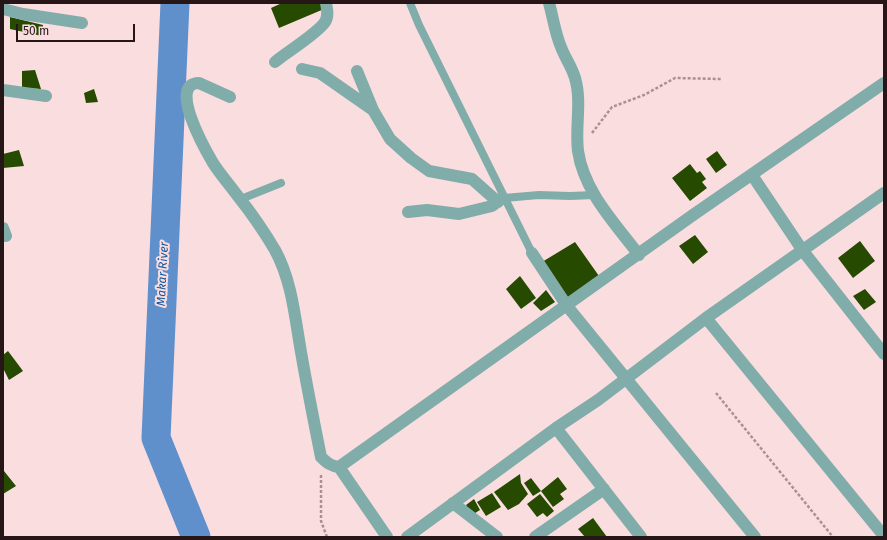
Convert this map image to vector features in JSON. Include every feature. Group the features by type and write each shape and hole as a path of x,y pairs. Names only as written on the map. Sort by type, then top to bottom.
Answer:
{"street":[{"path":"275,62 326,21 328,13 326,3"},
{"path":"549,3 560,46 575,78 578,100 578,151 583,173 594,195 639,255"},
{"path":"3,9 23,14 82,23"},
{"path":"302,69 320,74 373,110"},
{"path":"357,70 373,110 390,139 411,158 429,171 472,179 501,200 492,206 459,214 427,210 408,212"},
{"path":"230,97 199,83 194,83 186,92 187,102 194,126 203,147 214,165 241,199 275,250 288,280 321,457 326,463 339,467 884,83"},
{"path":"3,90 46,96"},
{"path":"752,175 803,251 884,354"},
{"path":"407,537 556,428 598,400 706,318 884,193"},
{"path":"532,253 567,306 755,537"},
{"path":"706,318 884,536"},
{"path":"556,428 641,537"},
{"path":"339,467 387,537"},
{"path":"535,537 604,489"},
{"path":"453,503 497,537"}],"lane":[{"path":"410,3 422,32 501,200 532,253"},
{"path":"241,199 280,183"},
{"path":"501,200 539,195 594,195"}],"path":[{"path":"578,151 612,106 644,95 675,78 721,79"},
{"path":"716,393 833,537"},
{"path":"321,457 321,521 327,537"}],"building":[{"path":"282,3 322,3 324,9 279,28 271,8"},
{"path":"10,17 43,25 42,36 10,29"},
{"path":"35,70 41,89 22,88 22,71"},
{"path":"94,89 98,102 86,103 84,93"},
{"path":"19,150 24,166 3,168 3,154"},
{"path":"717,151 727,165 716,173 706,159"},
{"path":"690,164 697,173 700,171 706,179 702,182 707,188 690,201 672,178"},
{"path":"695,235 708,252 693,264 679,246"},
{"path":"860,241 875,261 853,278 838,258"},
{"path":"575,242 599,276 568,298 542,262"},
{"path":"520,276 536,298 521,309 506,289"},
{"path":"865,289 876,302 864,310 853,296"},
{"path":"546,290 555,302 541,311 533,303"},
{"path":"8,351 23,371 9,380 3,368 3,355"},
{"path":"4,471 16,486 3,494 3,472"},
{"path":"520,474 521,483 528,494 519,504 508,510 494,492"},
{"path":"558,477 567,489 560,494 564,499 553,507 541,491"},
{"path":"531,478 541,491 533,496 524,483"},
{"path":"492,493 501,507 486,516 477,502"},
{"path":"540,494 554,511 547,517 543,513 537,517 527,504"},
{"path":"474,499 480,510 472,515 466,505"},
{"path":"593,518 607,537 585,537 578,529"}],"waterway":[{"name":"Makar River","path":"175,3 156,438 196,537"}]}
